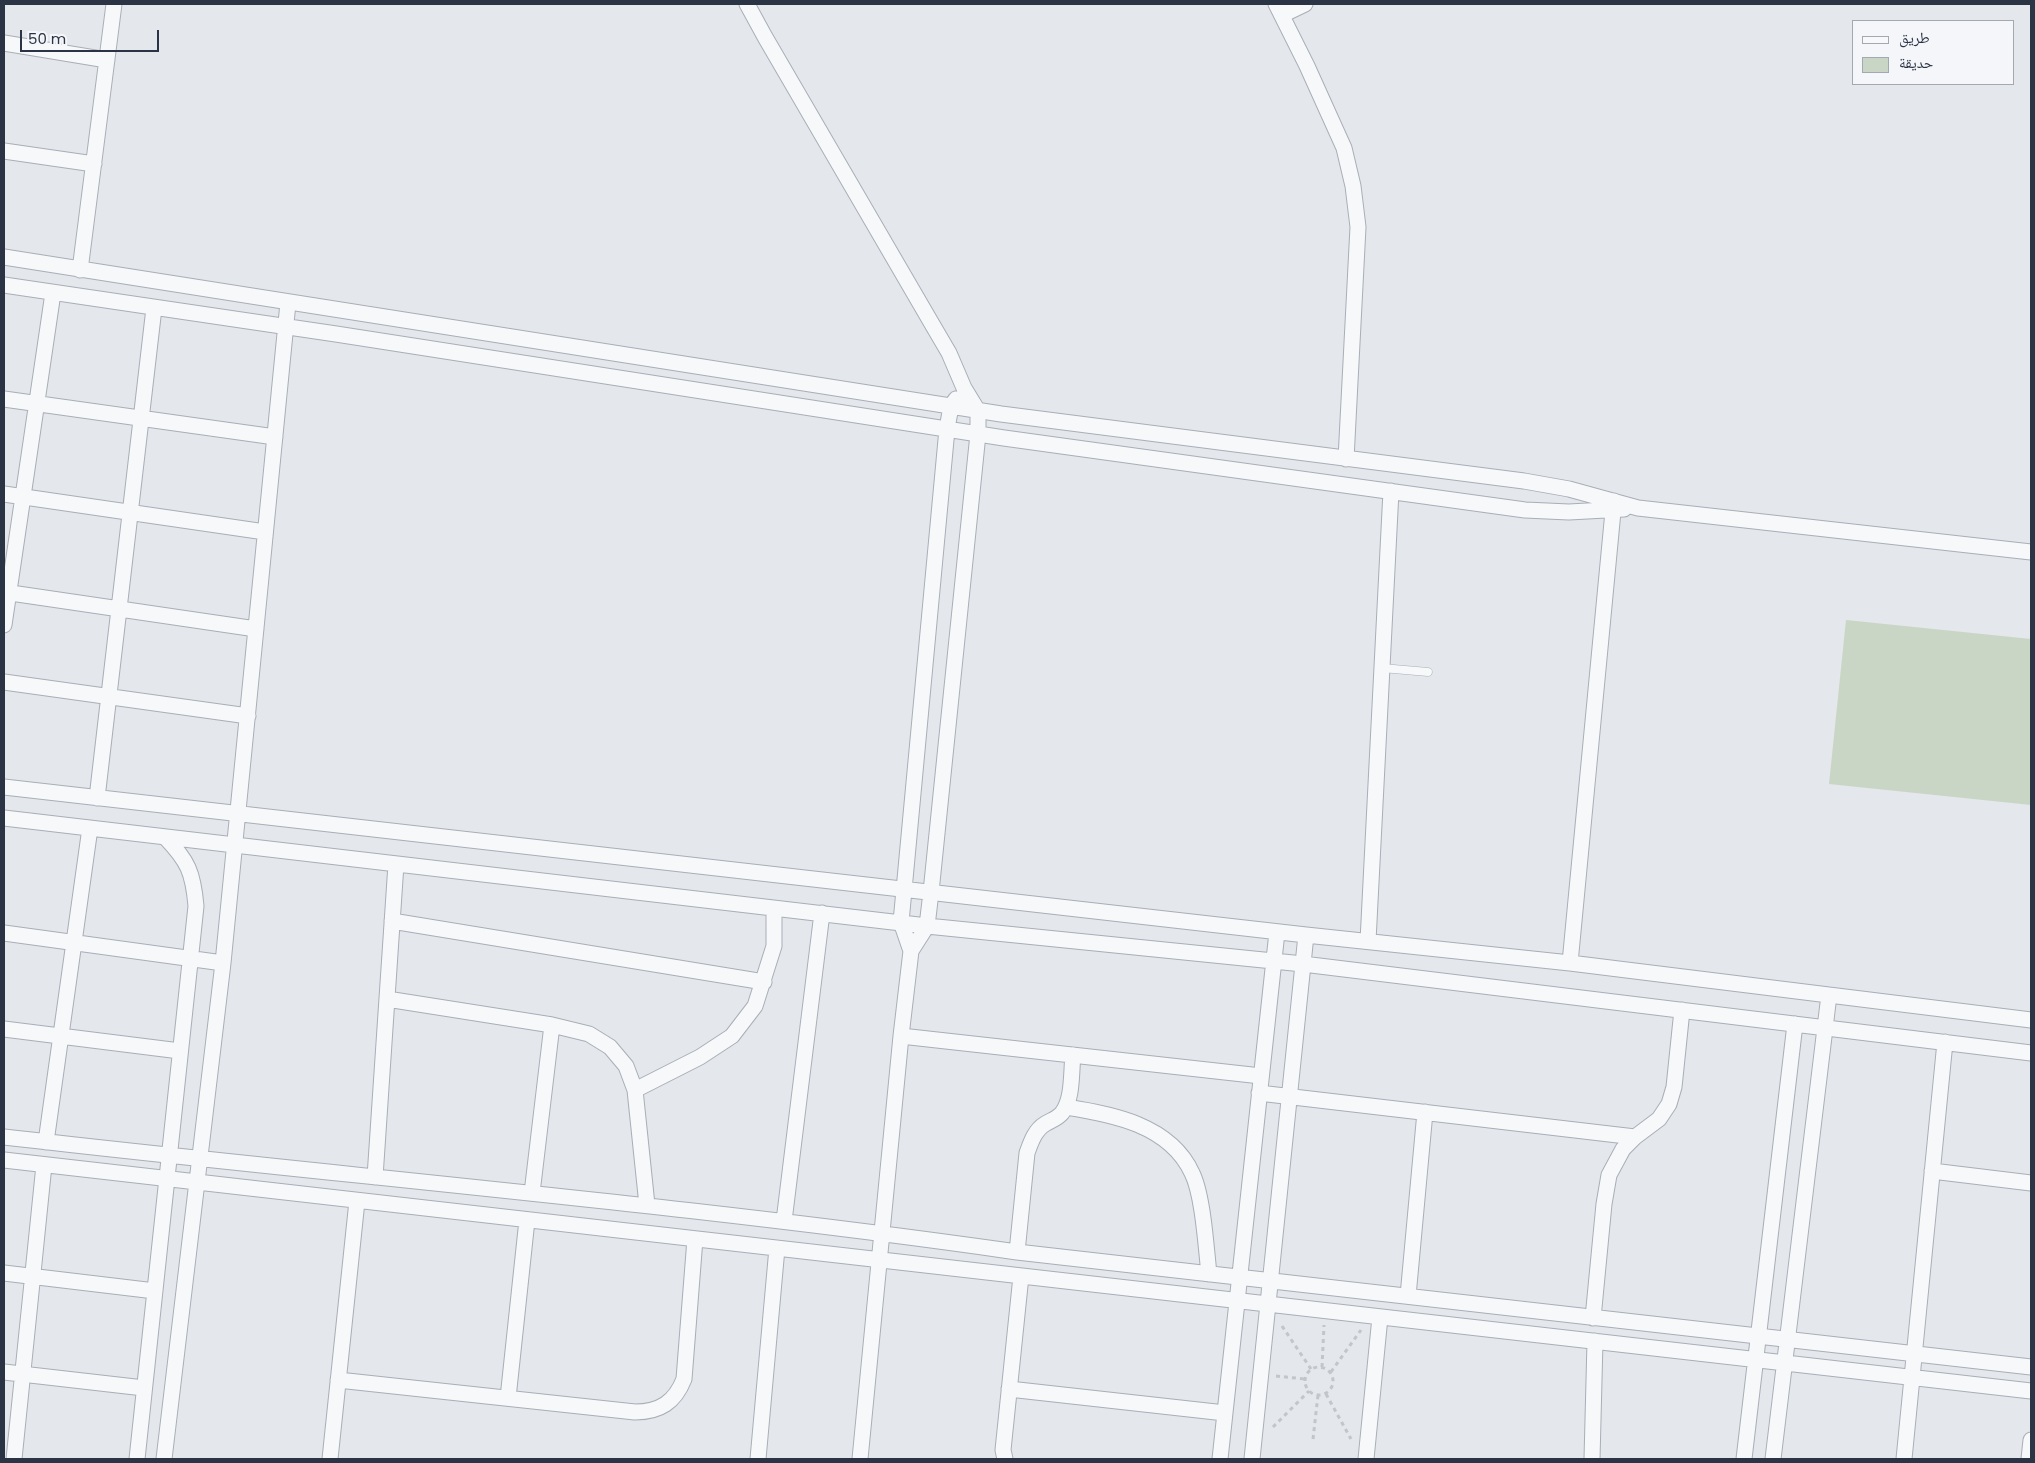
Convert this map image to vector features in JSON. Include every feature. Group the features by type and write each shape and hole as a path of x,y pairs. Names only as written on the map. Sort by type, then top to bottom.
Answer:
{"street":[{"path":"80,270 114,4"},
{"path":"747,4 949,353 964,388 978,411 978,434 928,926 911,951"},
{"path":"1305,4 1279,10 1344,148 1353,186 1358,226 1346,459"},
{"path":"4,43 107,60"},
{"path":"4,150 94,164"},
{"path":"4,257 978,411 1524,481 1569,489 1614,505 2031,552"},
{"path":"4,285 285,328 346,335 978,434 1525,510 1569,512 1614,505"},
{"path":"4,625 6,592 23,497 53,293"},
{"path":"164,1459 223,963 288,302"},
{"path":"97,798 154,308"},
{"path":"860,1459 911,951 900,922 903,889 950,406 964,388"},
{"path":"4,398 274,437"},
{"path":"1368,941 1391,491"},
{"path":"4,494 265,532"},
{"path":"1570,963 1614,505"},
{"path":"6,592 256,629"},
{"path":"4,682 248,716"},
{"path":"4,788 1277,932 1570,963 2031,1020"},
{"path":"4,818 928,926 1303,964 2031,1053"},
{"path":"46,1142 90,828"},
{"path":"137,1459 196,906 194,880 183,856 165,836"},
{"path":"375,1177 396,864"},
{"path":"636,1090 700,1057 732,1036 755,1006 774,946 774,908"},
{"path":"784,1221 822,914"},
{"path":"392,921 764,982"},
{"path":"1220,1459 1277,932"},
{"path":"4,933 223,963"},
{"path":"1252,1453 1306,935"},
{"path":"1773,1459 1829,995"},
{"path":"387,999 552,1025 589,1034 610,1047 626,1066 636,1090 647,1205"},
{"path":"1593,1318 1604,1204 1609,1175 1623,1149 1635,1137 1659,1119 1669,1104 1674,1087 1682,1010"},
{"path":"1744,1459 1795,1024"},
{"path":"532,1193 552,1025"},
{"path":"4,1029 180,1051"},
{"path":"901,1036 1261,1076"},
{"path":"1904,1459 1945,1042"},
{"path":"1018,1252 1027,1153 1030,1142 1037,1131 1061,1114 1066,1107 1073,1055"},
{"path":"1259,1093 1635,1137"},
{"path":"1066,1107 1104,1114 1149,1129 1168,1142 1182,1156 1193,1174 1198,1193 1209,1274"},
{"path":"1408,1296 1425,1112"},
{"path":"4,1137 169,1156 647,1205 882,1233 1018,1252 2031,1367"},
{"path":"4,1160 2031,1391"},
{"path":"14,1459 44,1165"},
{"path":"1932,1171 2031,1183"},
{"path":"330,1459 357,1201"},
{"path":"508,1398 527,1220"},
{"path":"338,1380 648,1412 661,1408 680,1391 684,1379 696,1239"},
{"path":"758,1459 777,1248"},
{"path":"4,1273 155,1290"},
{"path":"1005,1459 1003,1450 1021,1276"},
{"path":"1366,1459 1375,1316"},
{"path":"1592,1459 1595,1341"},
{"path":"4,1372 144,1388"},
{"path":"1010,1389 1225,1413"},
{"path":"2029,1459 2031,1440"}],"lane":[{"path":"1382,668 1428,672"}],"path":[{"path":"1268,1304 1311,1369"},
{"path":"1322,1367 1325,1310"},
{"path":"1331,1372 1322,1367 1311,1369 1305,1378 1309,1390 1318,1395 1326,1394 1331,1390 1333,1384 1331,1372 1375,1316"},
{"path":"1260,1374 1305,1378"},
{"path":"1252,1453 1309,1390"},
{"path":"1326,1394 1353,1443"},
{"path":"1313,1439 1318,1395"}],"green space":[{"path":"1846,620 2031,639 2031,805 1829,784"}]}
